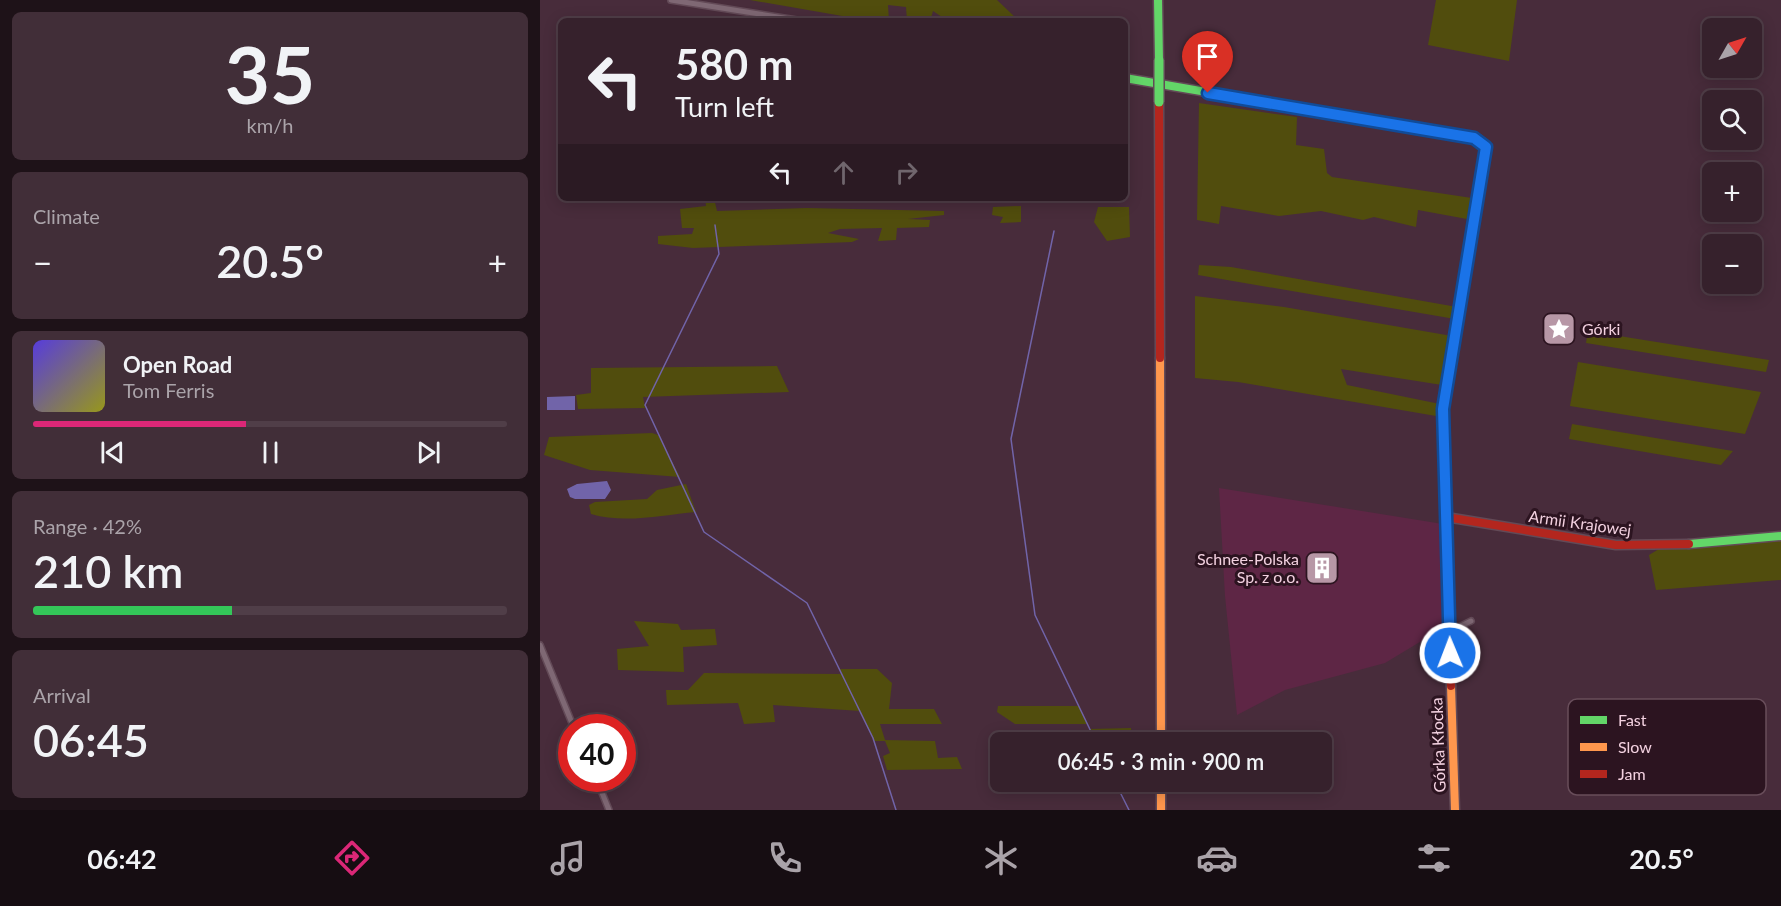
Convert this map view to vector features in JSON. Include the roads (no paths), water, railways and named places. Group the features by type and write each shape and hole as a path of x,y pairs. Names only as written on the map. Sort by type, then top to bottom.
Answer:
{"street":[{"path":"671,0 784,18"},
{"path":"1158,0 1161,732"},
{"name":"Górka Kłocka","path":"1128,78 1474,138 1484,144 1487,152 1443,409 1455,810"},
{"name":"Armii Krajowej","path":"1446,517 1616,545 1660,546 1781,536"},
{"path":"1432,640 1471,621"},
{"path":"540,645 568,714"},
{"path":"602,792 609,810"},
{"path":"1161,792 1161,810"}],"waterway":[{"path":"715,225 719,254 645,405 704,532 807,603 873,738 896,810"},
{"path":"1054,231 1011,439 1035,615 1091,732"},
{"path":"1120,792 1129,810"}],"place":[{"name":"Górki","path":"1559,329"},
{"name":"Schnee-Polska Sp. z o.o.","path":"1322,568"}]}
